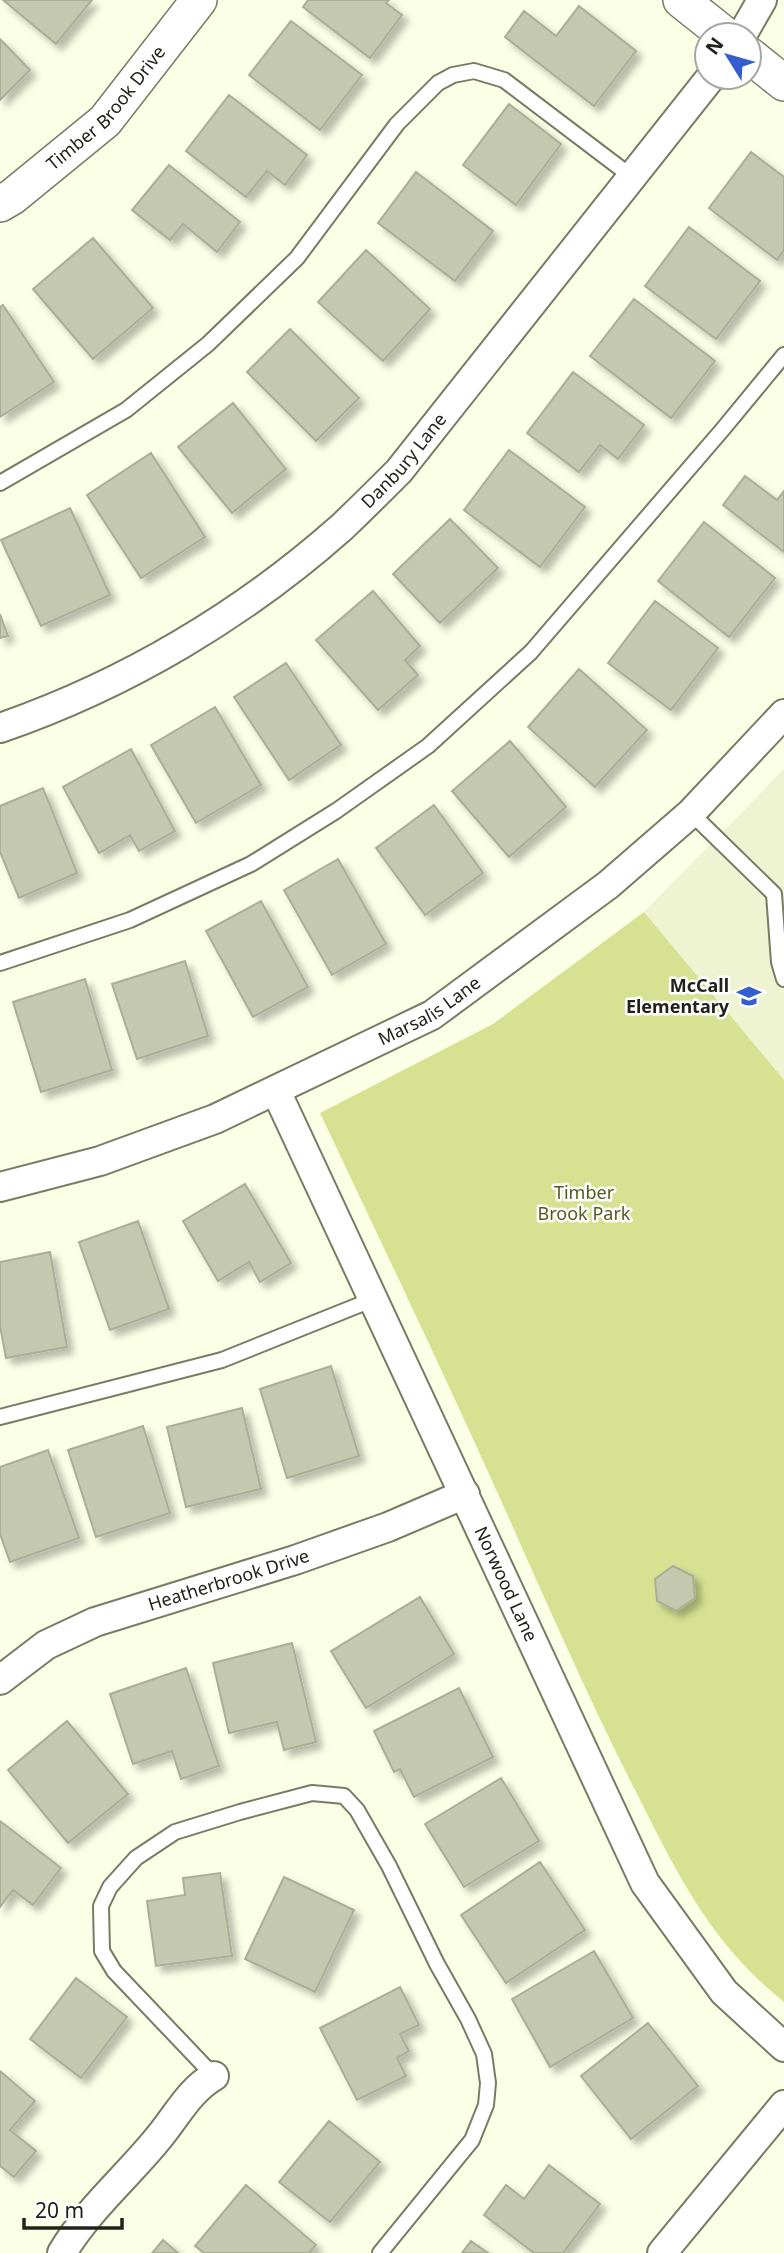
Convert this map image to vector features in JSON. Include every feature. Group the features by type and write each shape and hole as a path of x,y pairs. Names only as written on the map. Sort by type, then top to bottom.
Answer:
{"street":[{"name":"Timber Brook Drive","path":"0,204 105,121 199,0"},
{"path":"681,0 707,21"},
{"path":"750,21 762,0"},
{"path":"763,66 784,83"},
{"name":"Danbury Lane","path":"0,728 105,685 194,638 278,578 341,527 399,471 700,91"},
{"name":"Marsalis Lane","path":"0,1187 100,1161 215,1119 432,1015 608,885 691,813 784,714"},
{"name":"Norwood Lane","path":"276,1091 645,1883 724,1992 784,2047"},
{"name":"Heatherbrook Drive","path":"0,1680 47,1645 94,1622 306,1556 388,1527 465,1494"},
{"path":"62,2253 75,2231 160,2136 197,2086 214,2076"},
{"path":"662,2253 784,2105"}],"lane":[{"path":"0,483 126,410 208,344 297,257 397,124 438,83 453,75 474,71 504,80 632,177"},
{"path":"0,963 130,920 251,863 335,811 428,746 531,652 784,355"},
{"path":"691,813 779,893 779,962 784,979"},
{"path":"0,1418 222,1360 374,1299"},
{"path":"214,2076 114,1972 102,1951 101,1906 110,1887 136,1858 175,1832 312,1793 344,1796 356,1810 389,1866 437,1964 468,2019 484,2054 488,2083 486,2105 472,2140 380,2253"}],"shaded area":[{"name":"McCall Elementary","path":"784,769 784,1080 644,912"}],"green space":[{"name":"Timber Brook Park","path":"644,912 784,1080 784,2002 735,1955 715,1930 665,1848 581,1679 455,1400 320,1113 493,1024"}],"building":[{"path":"3,0 92,0 56,44"},
{"path":"308,0 389,0 386,3 402,15 370,58 303,7"},
{"path":"579,6 636,51 594,106 505,37 524,11 556,36"},
{"path":"291,21 362,75 320,130 249,75"},
{"path":"0,39 30,70 0,100"},
{"path":"229,95 307,155 285,185 267,171 246,197 186,151"},
{"path":"509,104 561,144 516,205 463,165"},
{"path":"751,152 784,177 784,250 777,260 709,208"},
{"path":"169,165 240,222 217,252 183,224 170,240 132,210"},
{"path":"416,172 493,231 455,281 378,223"},
{"path":"689,227 760,281 716,339 645,286"},
{"path":"93,238 153,308 93,359 33,289"},
{"path":"366,250 430,309 383,361 318,302"},
{"path":"634,299 715,361 671,418 590,356"},
{"path":"3,305 54,382 0,417 0,307"},
{"path":"290,329 359,398 316,441 247,372"},
{"path":"573,372 644,425 618,459 600,445 579,472 527,433"},
{"path":"233,403 286,469 232,513 178,447"},
{"path":"509,450 585,507 540,567 464,510"},
{"path":"151,453 205,537 141,578 87,495"},
{"path":"745,476 777,500 784,491 784,552 723,505"},
{"path":"70,508 110,595 41,626 1,540"},
{"path":"450,519 498,568 440,623 393,574"},
{"path":"704,522 775,578 729,637 658,581"},
{"path":"373,591 420,646 405,660 418,675 378,710 316,640"},
{"path":"655,601 718,648 671,710 608,663"},
{"path":"0,614 8,636 0,638"},
{"path":"286,663 341,745 289,780 234,697"},
{"path":"579,669 647,730 595,787 528,727"},
{"path":"215,707 261,785 196,823 151,745"},
{"path":"510,741 566,807 509,857 452,791"},
{"path":"131,749 175,831 139,851 130,835 99,853 63,787"},
{"path":"43,788 77,873 19,898 0,852 0,806"},
{"path":"434,805 483,873 425,915 376,848"},
{"path":"338,859 386,944 332,975 284,890"},
{"path":"261,901 308,987 253,1017 206,931"},
{"path":"185,961 208,1036 137,1059 112,984"},
{"path":"85,979 112,1070 41,1092 13,1002"},
{"path":"245,1184 291,1263 260,1282 249,1262 218,1281 183,1221"},
{"path":"138,1221 169,1309 110,1330 79,1242"},
{"path":"50,1252 67,1347 6,1358 0,1326 0,1262"},
{"path":"331,1366 359,1456 287,1478 260,1389"},
{"path":"242,1408 261,1489 186,1507 167,1427"},
{"path":"143,1426 170,1513 96,1537 68,1450"},
{"path":"48,1450 79,1538 10,1562 0,1534 0,1467"},
{"path":"673,1566 693,1576 695,1598 676,1611 657,1601 655,1579"},
{"path":"420,1597 454,1654 366,1708 331,1651"},
{"path":"292,1643 316,1742 284,1750 277,1722 229,1733 213,1663"},
{"path":"186,1668 219,1766 181,1779 172,1751 133,1764 110,1694"},
{"path":"459,1688 493,1757 414,1797 400,1769 394,1772 374,1731"},
{"path":"67,1721 128,1794 68,1843 8,1770"},
{"path":"501,1778 539,1841 464,1887 425,1824"},
{"path":"0,1821 61,1868 33,1905 13,1890 0,1907"},
{"path":"540,1862 585,1930 506,1983 461,1915"},
{"path":"220,1873 232,1956 156,1966 147,1901 185,1895 183,1878"},
{"path":"284,1877 354,1910 315,1992 245,1959"},
{"path":"594,1951 633,2018 550,2067 512,1999"},
{"path":"76,1978 127,2017 81,2078 30,2039"},
{"path":"400,1987 419,2025 400,2034 409,2051 397,2058 406,2076 357,2100 320,2028"},
{"path":"648,2023 698,2086 631,2139 581,2076"},
{"path":"0,2071 35,2101 10,2130 36,2151 14,2177 0,2166"},
{"path":"329,2121 380,2162 330,2222 279,2182"},
{"path":"549,2165 600,2204 563,2253 534,2253 484,2215 506,2185 524,2199"},
{"path":"246,2185 316,2245 309,2253 204,2253 195,2246"},
{"path":"163,2240 178,2253 152,2253"},
{"path":"471,2241 488,2253 462,2253"}],"place":[{"name":"McCall Elementary","path":"749,996"}]}
